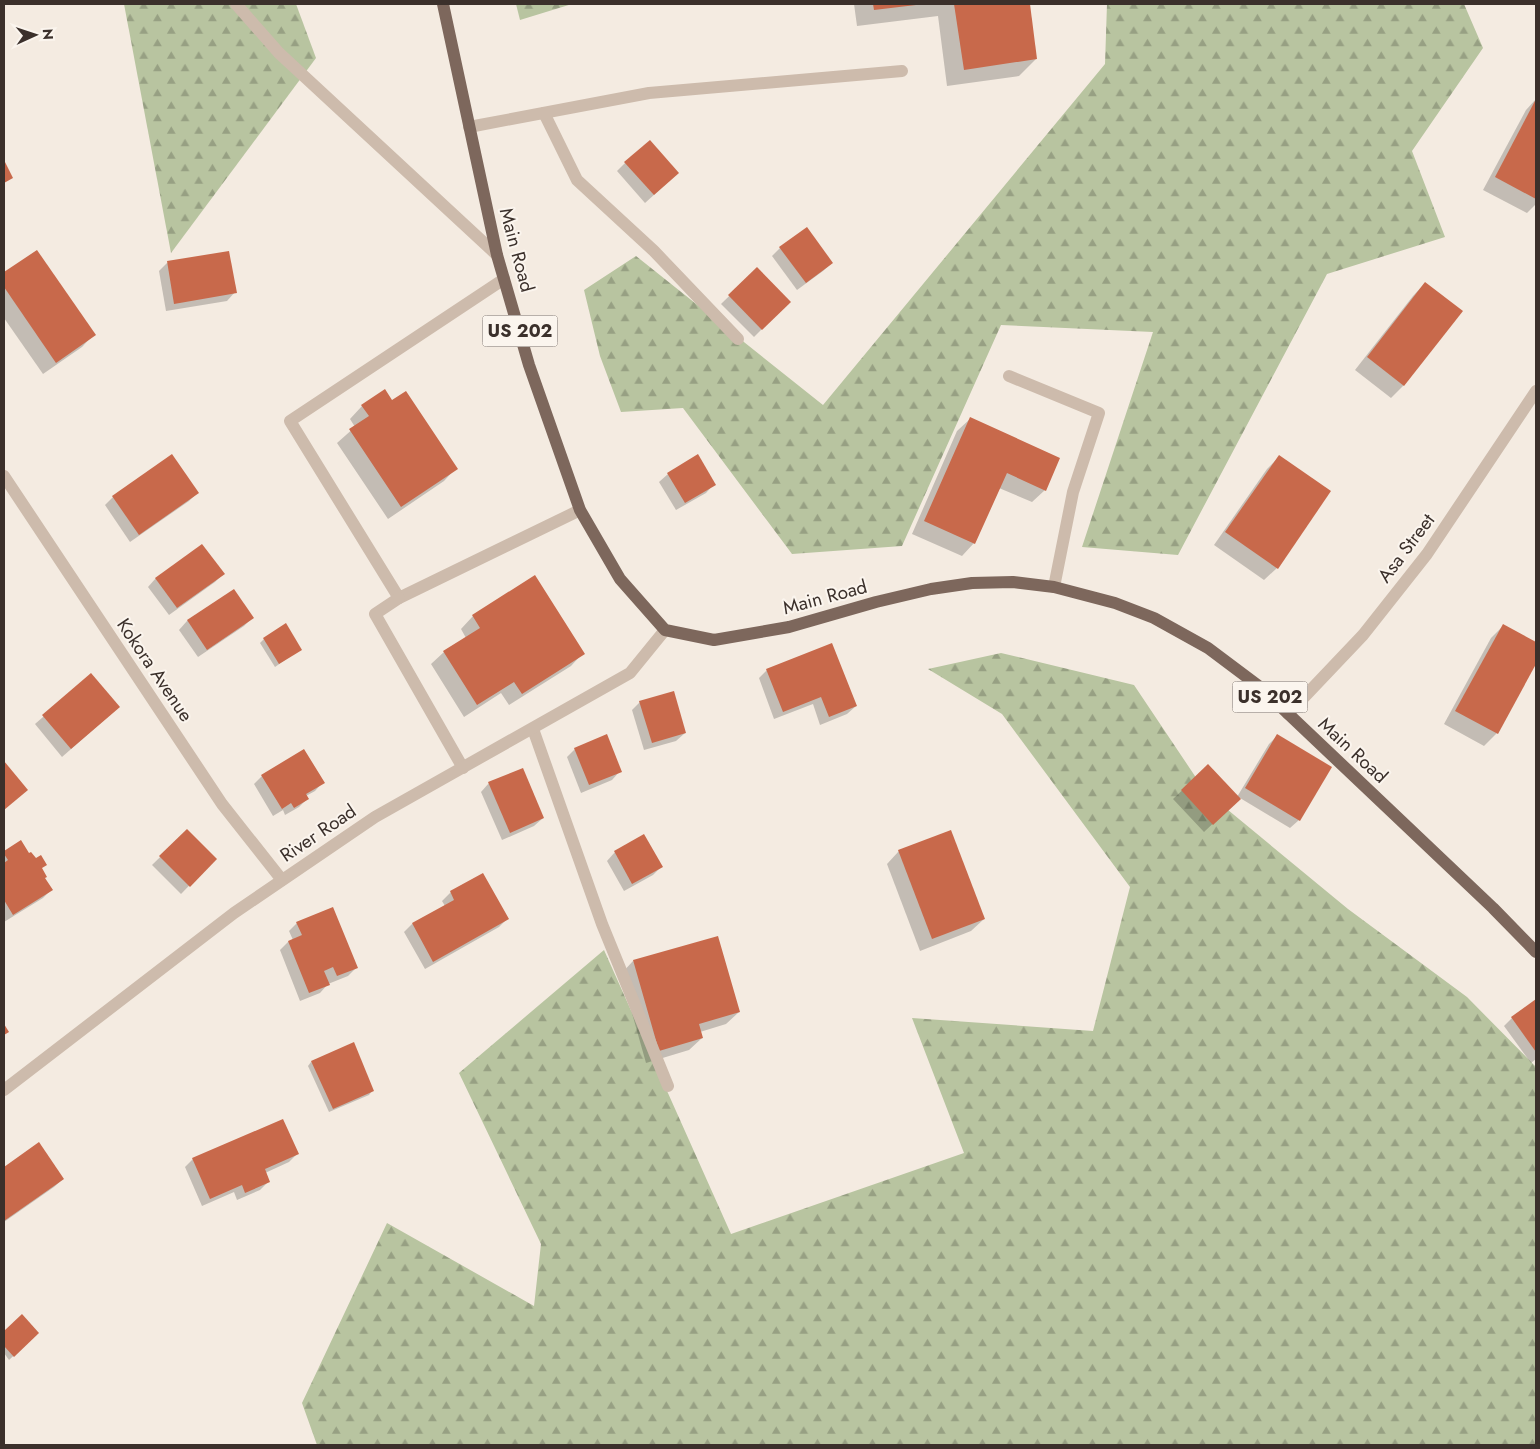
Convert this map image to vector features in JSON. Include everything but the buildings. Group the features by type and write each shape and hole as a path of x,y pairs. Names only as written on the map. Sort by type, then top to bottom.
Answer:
{"main road":[{"name":"Main Road","path":"443,4 497,254 529,365 580,510 620,579 664,630 714,640 789,627 876,602 931,589 972,583 1013,582 1054,587 1115,603 1161,623 1208,648 1260,687 1493,908 1536,952"}],"street":[{"path":"236,4 279,53 497,254"},
{"path":"469,127 648,93 902,71"},
{"path":"544,113 577,180 654,251 738,339"},
{"path":"399,598 290,421 504,279"},
{"path":"1009,376 1099,413 1073,492 1054,587"},
{"name":"Asa Street","path":"1288,714 1363,635 1427,554 1536,391"},
{"name":"Kokora Avenue","path":"4,476 222,804 282,880"},
{"path":"463,768 375,614 399,598 580,510"},
{"name":"River Road","path":"4,1090 234,913 375,818 630,673 664,630"},
{"path":"533,729 602,924 668,1086"}],"green space":[{"path":"124,4 296,4 316,58 171,253"},
{"path":"516,4 572,4 520,20"},
{"path":"1107,4 1464,4 1483,48 1412,151 1445,237 1327,274 1178,555 1082,547 1153,332 1001,325 902,546 792,554 683,408 621,412 600,356 584,290 636,256 823,405 1105,64"},
{"path":"1001,653 1134,685 1205,791 1348,909 1467,997 1536,1067 1536,1445 317,1445 302,1403 387,1223 534,1306 541,1244 459,1073 604,950 731,1234 964,1153 912,1018 1093,1031 1130,887 1002,714 928,669"}]}
